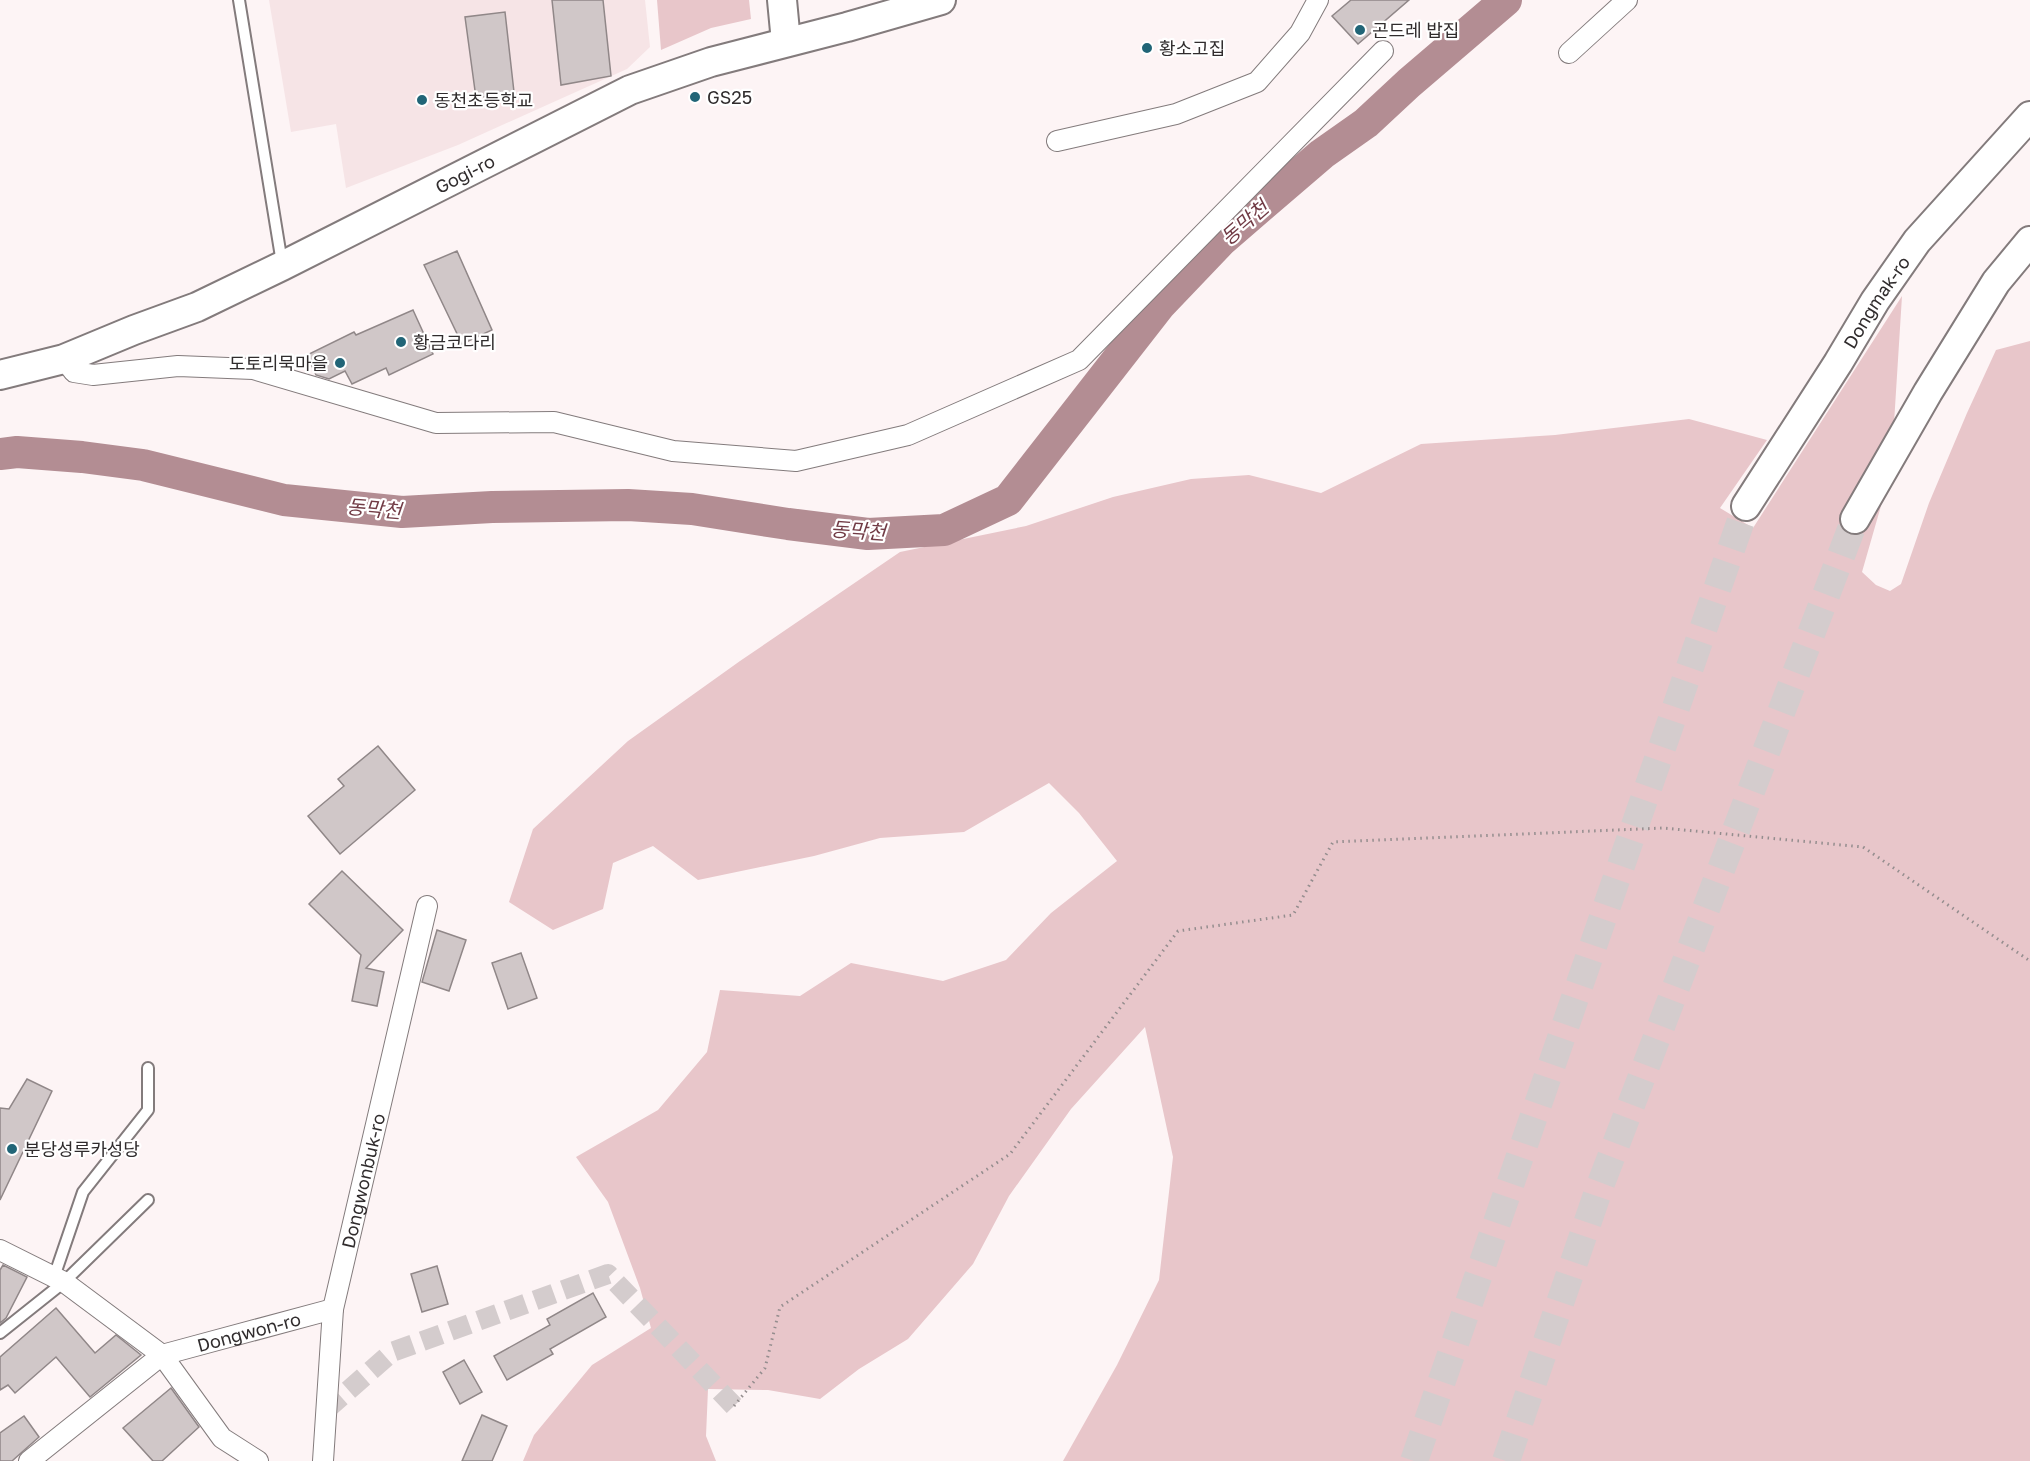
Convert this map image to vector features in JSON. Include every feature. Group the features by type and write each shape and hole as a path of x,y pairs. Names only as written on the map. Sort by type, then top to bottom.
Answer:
{"street":[{"path":"782,0 786,42"},
{"name":"Gogi-ro","path":"0,375 64,359 197,307 630,90 711,62 876,20 941,0"},
{"path":"1057,141 1176,114 1257,82 1300,33 1318,0"},
{"path":"1569,53 1627,0"},
{"path":"64,359 74,372 93,375 178,366 253,369 436,423 554,422 673,451 796,461 863,446 908,435 1079,360 1383,51"},
{"name":"Dongmak-ro","path":"1746,506 1875,301 1917,241 2030,116"},
{"path":"1855,519 1928,392 1990,292 2030,241"},
{"name":"Dongwonbuk-ro","path":"323,1461 333,1309 427,906"},
{"path":"0,1250 59,1279 162,1355 222,1438 258,1461"},
{"name":"Dongwon-ro","path":"29,1461 162,1355 333,1309"}],"lane":[{"path":"239,0 282,266"},
{"path":"59,1279 83,1192 148,1110 148,1068"},
{"path":"0,1333 148,1200"}],"path":[{"path":"734,1406 765,1368 780,1307 1010,1154 1178,932 1293,915 1333,842 1663,828 1863,847 2030,961"}],"shaded area":[{"name":"동천초등학교","path":"269,0 645,0 650,47 627,69 458,145 346,188 336,124 291,132"},
{"path":"657,0 749,0 751,19 711,28 661,50"},
{"path":"1902,296 1891,471 1862,572 1876,585 1890,591 1901,584 1929,503 1996,350 2030,341 2030,1461 1063,1461 1117,1365 1159,1280 1173,1157 1145,1027 1071,1109 1009,1196 973,1264 908,1339 859,1369 820,1399 768,1390 708,1389 706,1436 716,1461 523,1461 534,1435 592,1365 651,1328 640,1288 608,1202 576,1157 658,1110 707,1052 720,990 800,996 851,963 943,981 1006,960 1051,913 1117,861 1079,813 1049,783 964,832 880,838 814,856 698,880 653,846 613,863 603,909 553,930 509,902 533,829 628,741 900,552 1026,526 1113,497 1191,479 1249,475 1321,493 1421,444 1555,435 1689,419 1767,440 1720,508 1753,528"}],"building":[{"path":"552,0 603,0 611,76 561,85"},
{"name":"곤드레 밥집","path":"1351,0 1409,0 1358,44 1332,16"},
{"path":"505,12 514,92 476,98 465,17"},
{"path":"457,251 492,330 462,344 424,265"},
{"path":"413,310 433,354 389,375 386,368 352,384 345,371 329,379 316,375 307,355 354,332 356,335"},
{"path":"378,746 415,790 340,854 308,816 344,786 338,779"},
{"path":"342,871 403,930 366,968 384,972 377,1006 352,1001 361,955 309,904"},
{"path":"437,930 466,940 449,991 422,982"},
{"path":"521,953 537,998 508,1009 492,963"},
{"name":"분당성루카성당","path":"27,1079 52,1091 0,1200 0,1108 9,1109"},
{"path":"3,1265 27,1277 6,1318 0,1323 0,1270"},
{"path":"437,1266 448,1304 422,1312 411,1274"},
{"path":"593,1293 606,1317 550,1349 553,1354 507,1380 494,1356 550,1325 547,1319"},
{"path":"56,1308 95,1353 116,1335 141,1355 90,1397 56,1357 15,1393 8,1385 0,1390 0,1357"},
{"path":"464,1360 482,1392 460,1404 443,1372"},
{"path":"171,1388 199,1427 162,1461 153,1461 123,1428"},
{"path":"482,1415 507,1426 492,1461 462,1461"},
{"path":"24,1416 39,1437 12,1461 0,1461 0,1433"}],"waterway":[{"name":"동막천","path":"0,454 17,452 143,465 284,500 402,512 492,507 628,505 692,509 868,534 944,530 1008,500 1160,305 1222,240 1322,154 1366,123 1506,0"}],"tunnel":[{"path":"1414,1461 1746,506"},
{"path":"1506,1461 1600,1186 1855,519"},
{"path":"326,1410 392,1352 608,1274 734,1406"}],"place":[{"name":"곤드레 밥집","path":"1360,30"},
{"name":"황소고집","path":"1147,48"},
{"name":"GS25","path":"695,97"},
{"name":"동천초등학교","path":"422,100"},
{"name":"황금코다리","path":"401,342"},
{"name":"도토리묵마을","path":"340,363"},
{"name":"분당성루카성당","path":"12,1149"}]}
